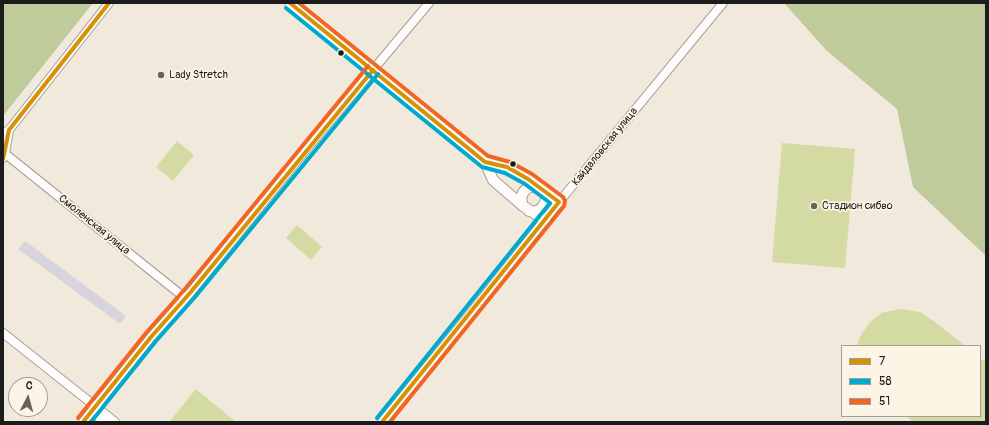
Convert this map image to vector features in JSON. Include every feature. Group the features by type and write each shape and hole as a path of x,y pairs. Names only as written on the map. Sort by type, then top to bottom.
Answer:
{"street":[{"path":"4,155 6,131 109,3"},
{"path":"290,3 485,162 493,180 526,208 545,220"},
{"path":"83,422 151,337 429,3"},
{"name":"Кайдаловская улица","path":"382,422 722,3"},
{"name":"Смоленская улица","path":"4,155 185,298"},
{"path":"485,162 508,167 559,202"},
{"path":"530,187 541,189 546,200 545,204 538,211 526,208 521,198 523,193 530,187"},
{"path":"3,333 115,422"},
{"path":"95,406 99,418 103,422"}],"shaded area":[{"path":"25,241 126,316 120,324 18,249"}],"green space":[{"path":"3,3 93,3 3,116"},
{"path":"784,3 986,3 986,256 913,187 897,109 827,51"},
{"path":"177,141 194,155 173,181 156,167"},
{"path":"782,143 855,149 845,268 772,262"},
{"path":"297,225 322,247 311,260 286,238"},
{"path":"901,309 920,312 964,345 857,345 863,332 873,319 882,313"},
{"path":"981,359 986,362 986,422 913,422 907,417 981,417"},
{"path":"196,389 236,422 169,422"}],"transit line":[{"name":"7","path":"3,159 9,130 109,3"},
{"name":"7","path":"290,3 485,162 507,167 528,179 559,202 382,422"},
{"name":"51","path":"299,3 488,156 510,162 532,174 563,197 565,201 564,206 390,422"},
{"name":"58","path":"286,8 482,167 505,173 525,184 550,203 377,418"},
{"name":"51","path":"78,418 146,333 185,289 368,66"},
{"name":"7","path":"83,422 151,337 190,293 373,70"},
{"name":"58","path":"91,422 156,341 195,297 378,74"}],"place":[{"name":"Lady Stretch","path":"161,75"},
{"name":"Стадион сибво","path":"814,206"}]}
